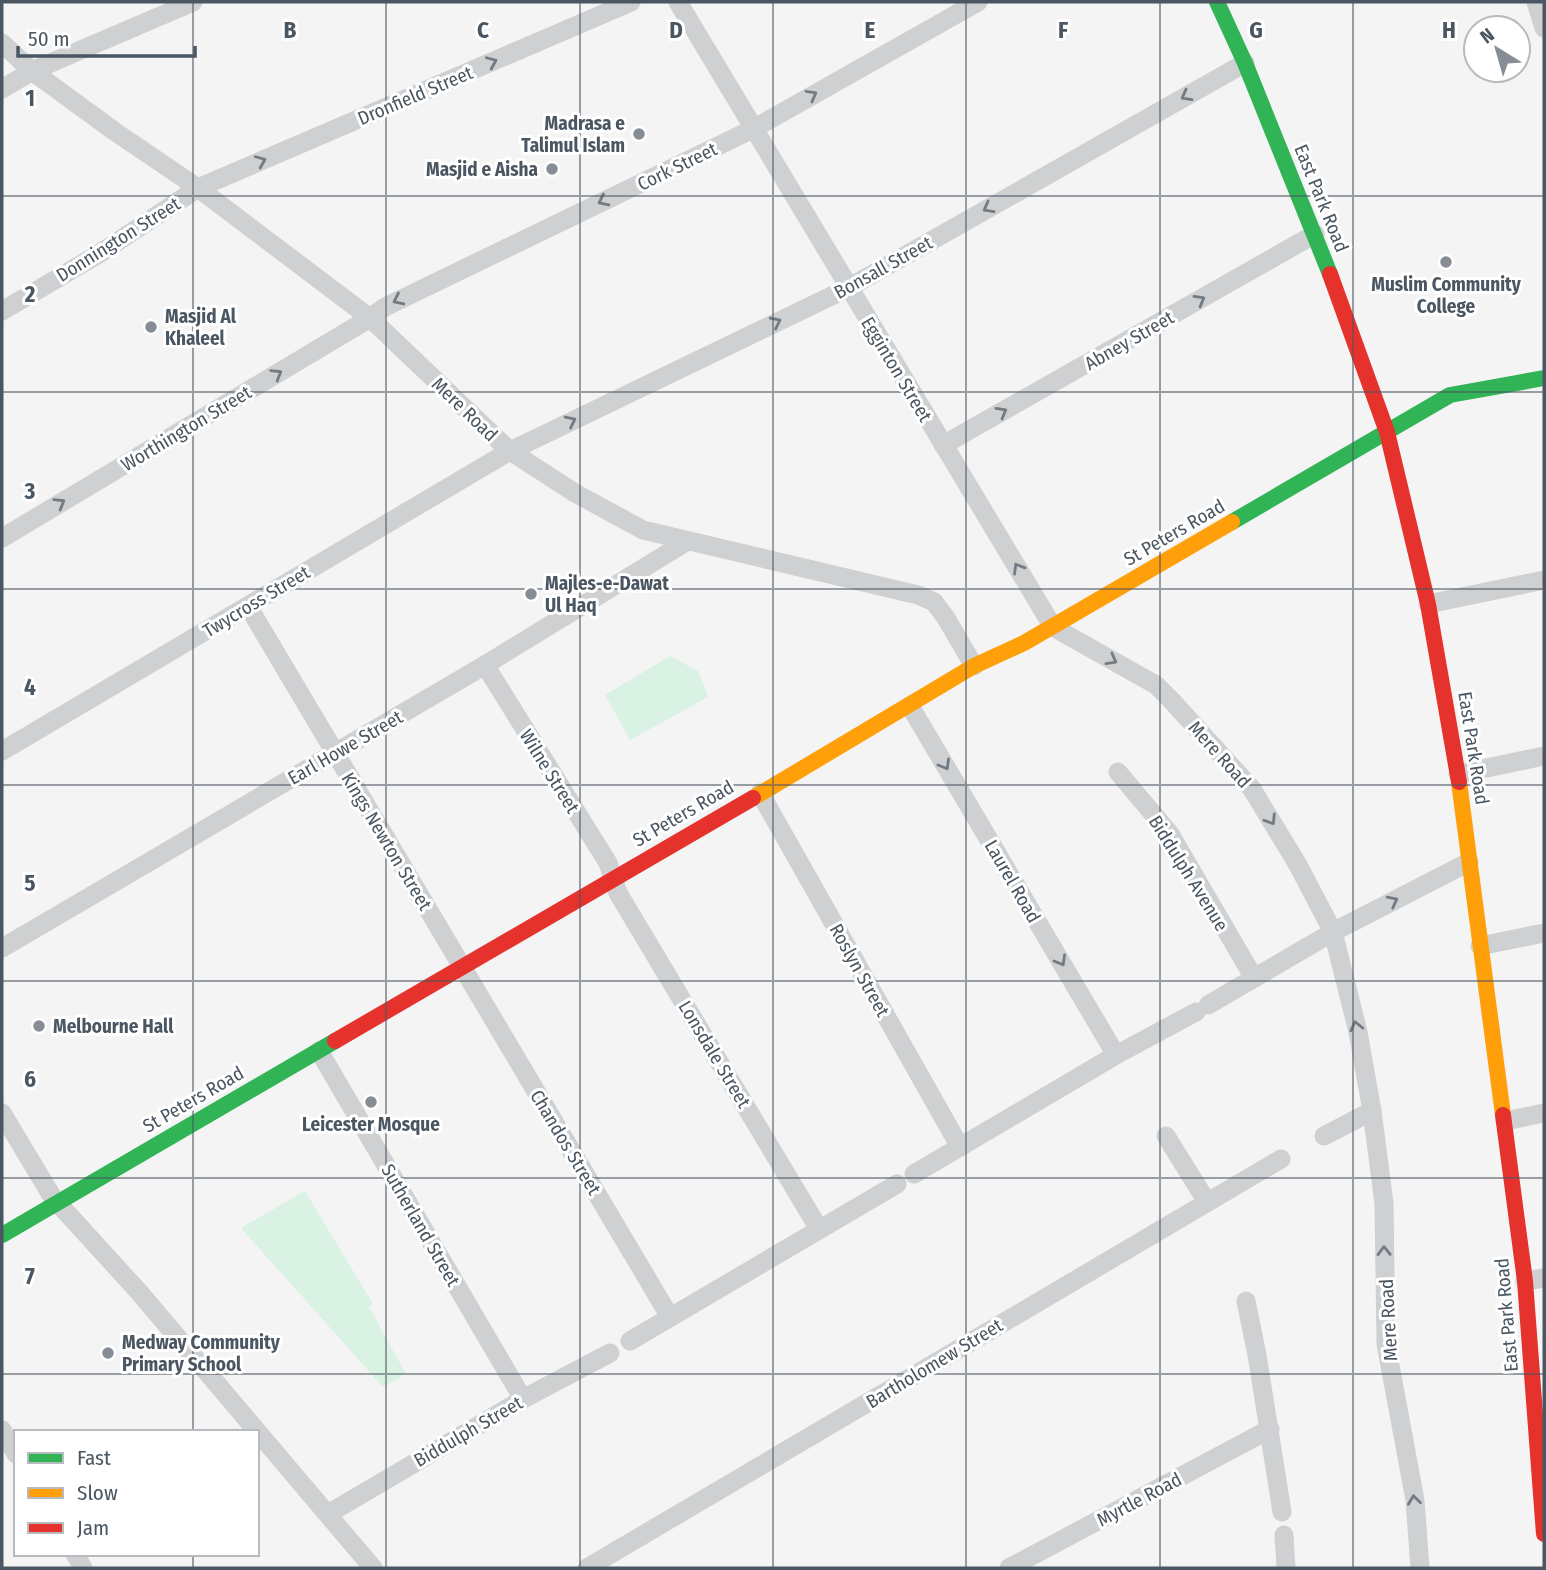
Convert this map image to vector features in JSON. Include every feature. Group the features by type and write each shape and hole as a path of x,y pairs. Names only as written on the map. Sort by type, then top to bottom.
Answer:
{"street":[{"path":"2,89 32,71 193,2"},
{"name":"Dronfield Street","path":"198,188 631,2"},
{"name":"Egginton Street","path":"678,2 1053,626"},
{"name":"Cork Street","path":"370,318 385,307 753,129 978,2"},
{"name":"East Park Road","path":"1217,2 1315,234 1387,432 1428,604 1458,774 1505,1121 1535,1279 1544,1534"},
{"path":"1536,2 1544,28"},
{"name":"Mere Road","path":"2,43 32,71 198,188 370,318 510,451 575,493 643,530 918,595 934,602 974,666"},
{"name":"Bonsall Street","path":"510,451 848,288 1245,63"},
{"name":"Donnington Street","path":"2,311 102,252 198,188"},
{"name":"Abney Street","path":"943,445 1315,234"},
{"name":"Worthington Street","path":"2,538 370,318"},
{"name":"St Peters Road","path":"2,1235 911,706 974,666 1024,643 1450,395 1544,378"},
{"name":"Twycross Street","path":"2,751 510,451"},
{"name":"Earl Howe Street","path":"2,948 485,665 686,542"},
{"path":"1428,604 1544,580"},
{"name":"Kings Newton Street","path":"248,606 463,967"},
{"name":"Mere Road","path":"1053,626 1156,685 1172,701 1252,789 1298,865 1332,932 1358,1032 1372,1111 1384,1203 1386,1344 1415,1500 1420,1568"},
{"name":"Wilne Street","path":"485,665 608,863 613,878"},
{"name":"Laurel Road","path":"911,706 1116,1055"},
{"path":"1458,774 1544,755"},
{"name":"Biddulph Avenue","path":"1118,772 1170,834 1254,978"},
{"name":"Roslyn Street","path":"760,793 960,1147"},
{"path":"914,1174 1332,932 1469,862"},
{"name":"Lonsdale Street","path":"613,878 618,893 819,1229"},
{"path":"1480,946 1544,933"},
{"name":"Chandos Street","path":"463,967 670,1317"},
{"name":"Sutherland Street","path":"318,1051 523,1399"},
{"path":"1324,1136 1372,1111"},
{"path":"2,1113 57,1203 139,1292 256,1430"},
{"path":"1505,1121 1544,1113"},
{"path":"1166,1136 1207,1202"},
{"name":"Bartholomew Street","path":"587,1568 1281,1159"},
{"path":"630,1341 897,1184"},
{"path":"1246,1301 1270,1429 1282,1512"},
{"name":"Biddulph Street","path":"328,1514 523,1399 610,1353"},
{"name":"Myrtle Road","path":"1009,1568 1270,1429"},
{"path":"2,1430 14,1451"},
{"path":"259,1433 373,1568"},
{"path":"1284,1535 1286,1568"}],"green space":[{"path":"670,656 698,671 708,697 630,740 605,695"},
{"path":"305,1191 373,1304 369,1307 406,1374 383,1387 241,1228"}],"traffic: fast":[{"path":"1217,2 1245,63 1330,274"},
{"path":"1232,522 1450,395 1544,378"},
{"path":"2,1235 335,1041"}],"traffic: slow":[{"path":"753,798 974,666 1024,643 1232,522"},
{"path":"1459,782 1503,1115"}],"traffic: jam":[{"path":"1330,274 1387,432 1428,604 1459,782"},
{"path":"335,1041 753,798"},
{"path":"1503,1115 1525,1281 1544,1534"}],"place":[{"name":"Madrasa e Talimul Islam","path":"639,134"},
{"name":"Masjid e Aisha","path":"552,169"},
{"name":"Muslim Community College","path":"1446,262"},
{"name":"Masjid Al Khaleel","path":"151,327"},
{"name":"Majles-e-Dawat Ul Haq","path":"531,594"},
{"name":"Melbourne Hall","path":"39,1026"},
{"name":"Leicester Mosque","path":"371,1102"},
{"name":"Medway Community Primary School","path":"108,1353"}]}
